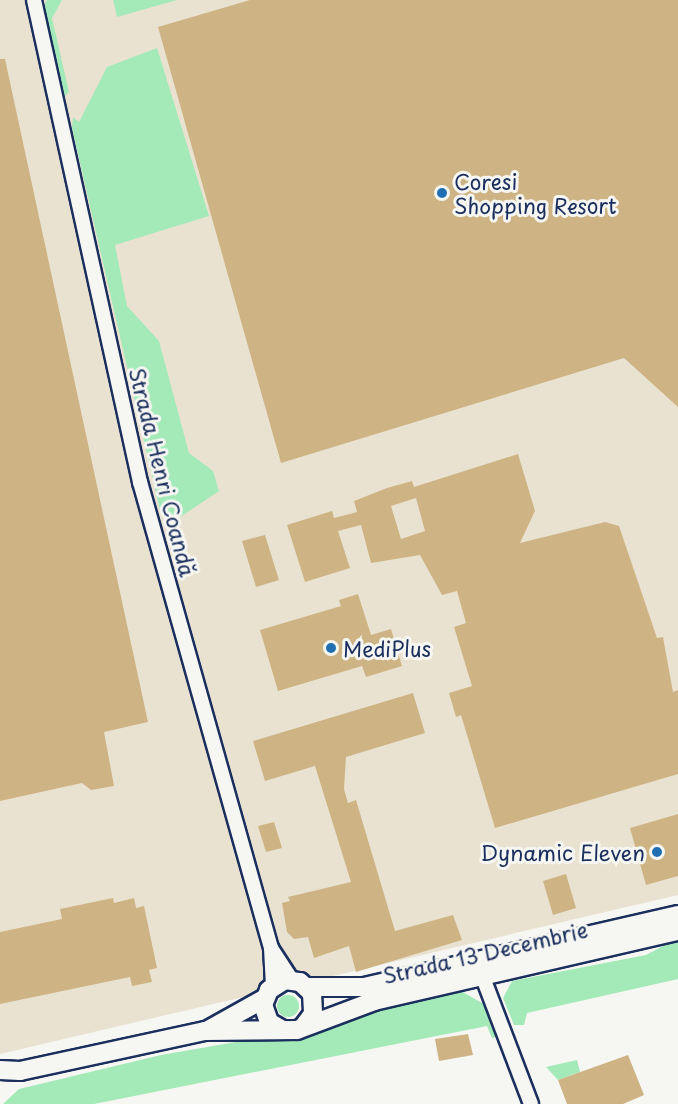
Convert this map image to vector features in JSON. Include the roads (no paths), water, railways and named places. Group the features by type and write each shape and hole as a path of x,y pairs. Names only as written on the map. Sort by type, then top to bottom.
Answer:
{"main road":[{"name":"Strada 13 Decembrie","path":"205,1031 268,993 299,984 364,987 678,915"},
{"name":"Strada 13 Decembrie","path":"0,1070 20,1071 205,1031 281,1029 304,1026 374,1001 678,931"},
{"path":"299,984 315,1007 304,1026"},
{"path":"268,993 266,1017 281,1029"},
{"name":"Strada 13 Decembrie","path":"0,1083 20,1071"}],"street":[{"name":"Strada Henri Coandă","path":"34,0 140,482 271,948 268,993"},
{"name":"Strada Henri Coandă","path":"271,948 299,984"},
{"path":"482,975 531,1104"}],"place":[{"name":"Coresi Shopping Resort","path":"442,193"},
{"name":"MediPlus","path":"331,648"},
{"name":"Dynamic Eleven","path":"657,852"}]}
